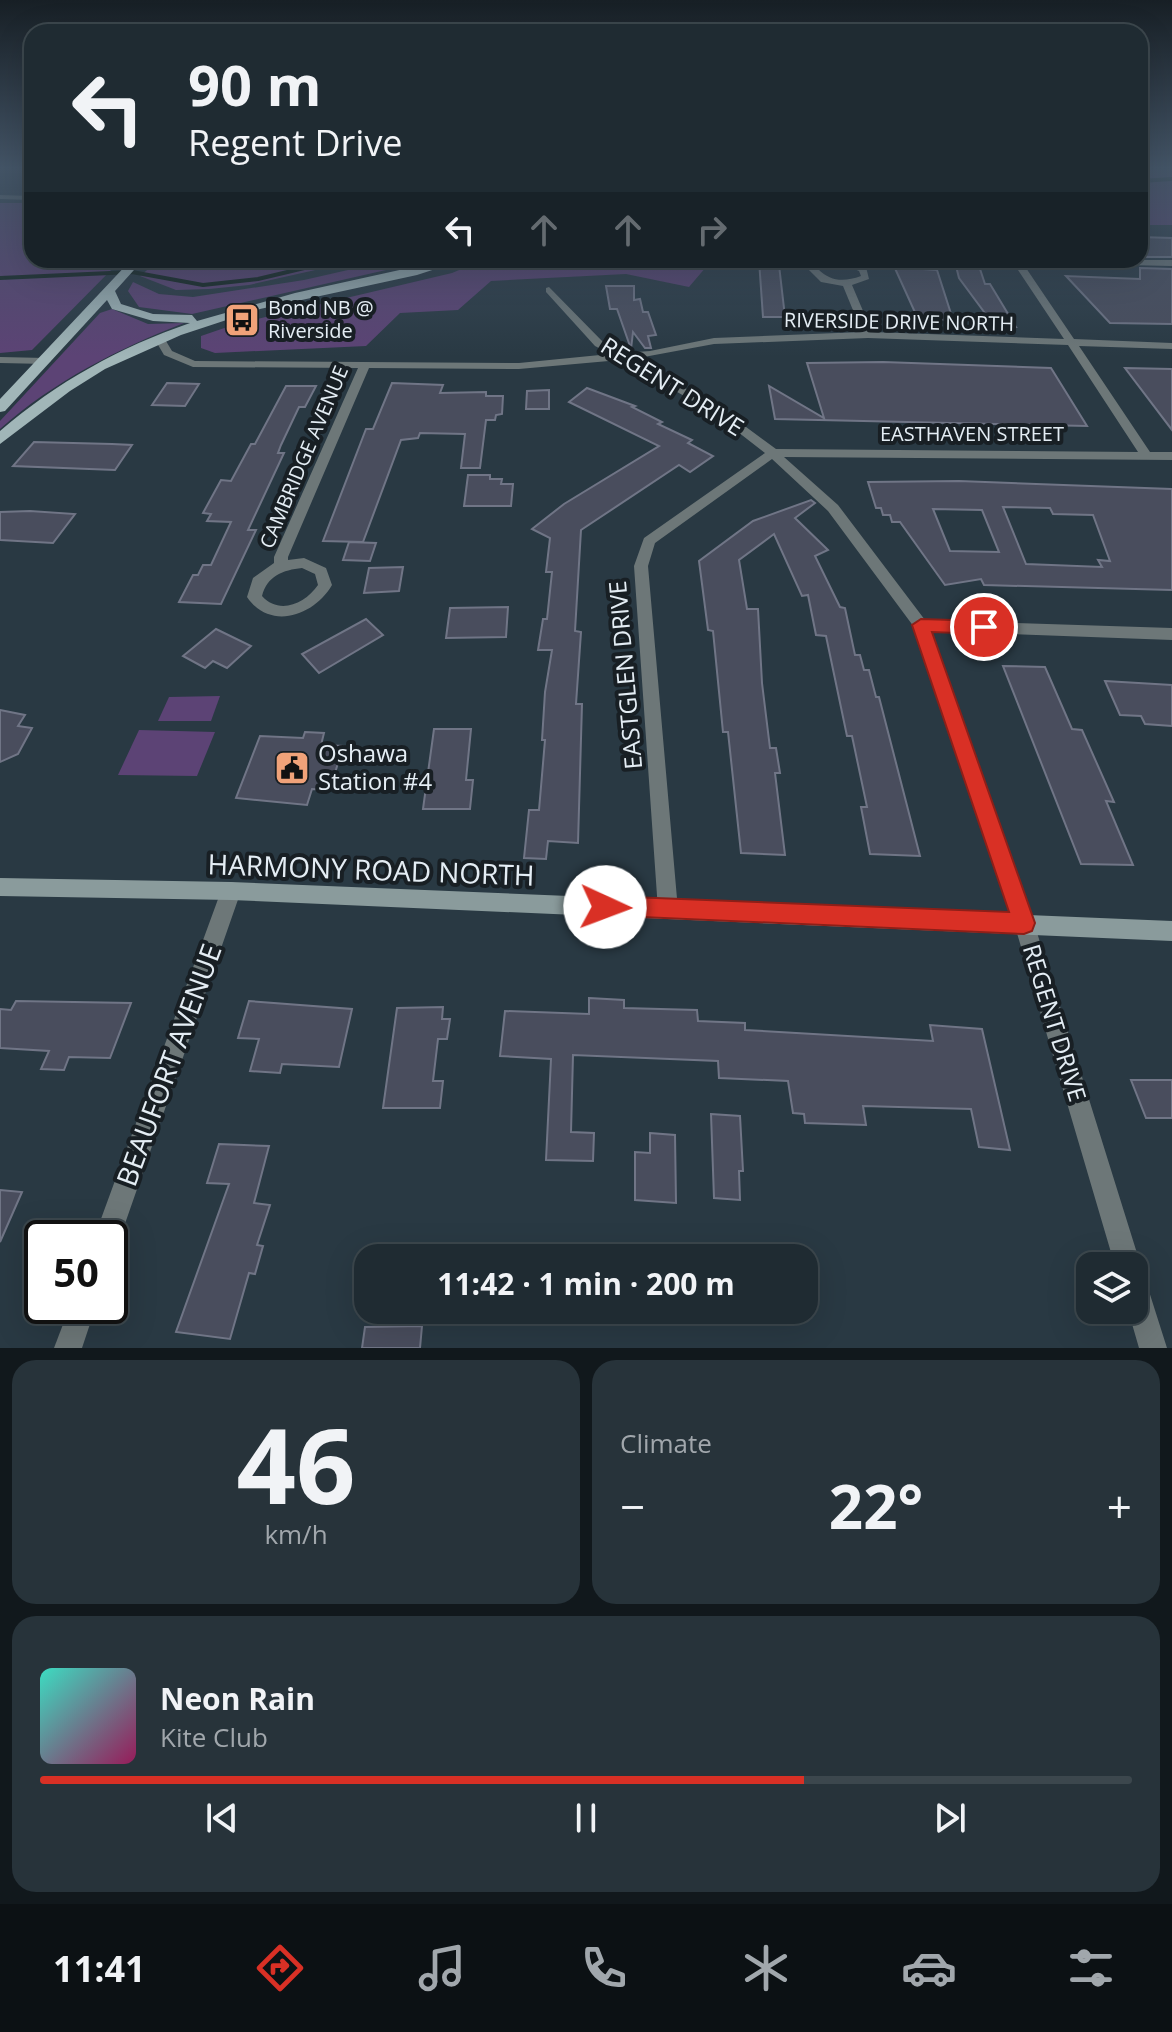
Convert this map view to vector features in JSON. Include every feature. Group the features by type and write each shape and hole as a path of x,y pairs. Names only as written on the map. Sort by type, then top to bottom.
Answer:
{"main road":[{"path":"0,408 129,268"},
{"path":"112,286 116,306 150,317 185,320 227,314 434,268"},
{"path":"0,439 88,374 159,338 227,314"},
{"name":"HARMONY ROAD NORTH","path":"0,887 231,891 1172,931"}],"street":[{"path":"1148,262 1172,263"},
{"path":"814,268 824,280 847,284 866,277 859,268"},
{"path":"1022,268 1146,455"},
{"path":"847,284 868,335"},
{"name":"REGENT DRIVE","path":"549,290 599,344 715,409 773,453 833,508 921,625 1024,923 1124,1252"},
{"name":"RIVERSIDE DRIVE NORTH","path":"159,338 168,353 193,364 519,366 619,356 714,341 868,335 1172,346"},
{"path":"0,360 46,361"},
{"name":"CAMBRIDGE AVENUE","path":"281,565 304,563 321,571 325,585 321,593 303,607 291,611 278,611 259,604 254,597 258,582 281,565 365,365"},
{"name":"EASTHAVEN STREET","path":"773,453 1172,456"},
{"name":"EASTGLEN DRIVE","path":"668,910 641,566 649,541 773,453"},
{"path":"921,625 1172,634"},
{"name":"BEAUFORT AVENUE","path":"113,1220 231,891"},
{"path":"68,1348 77,1324"},
{"path":"1146,1324 1153,1348"}],"shaded area":[{"path":"0,231 24,231 24,268 113,268 32,350 0,353"},
{"path":"150,268 324,268 249,285 209,289 176,290 140,276"},
{"path":"357,268 395,268 192,314 139,307 128,291 133,282 159,294 193,297 304,280"},
{"path":"464,268 705,268 689,287 626,274 491,281 458,310 400,313 366,346 215,353 201,348 201,336 236,324"},
{"path":"112,309 148,324 184,323 135,344 65,381 0,429 0,421 100,313"},
{"path":"220,696 211,721 158,721 169,697"},
{"path":"139,730 215,732 197,776 118,775"}],"building":[{"path":"1148,237 1172,238 1172,257 1148,257"},
{"path":"760,268 779,268 785,317 763,317"},
{"path":"895,268 937,270 953,320 918,319"},
{"path":"956,268 980,268 985,284 990,284 1016,327 996,328 959,278"},
{"path":"1140,268 1172,269 1172,324 1110,323 1066,276 1140,279"},
{"path":"606,286 634,286 634,300 640,299 643,312 648,312 656,335 648,336 651,348 645,348 633,332 631,349 617,309 610,309"},
{"path":"883,362 1051,368 1087,426 775,419 769,386 824,418 807,363"},
{"path":"1125,368 1172,369 1172,430"},
{"path":"167,383 199,384 185,406 152,405"},
{"path":"392,383 443,385 440,393 486,392 486,396 503,396 502,414 496,415 495,420 486,420 480,468 461,468 465,434 420,433 418,438 401,440 363,542 323,541 366,429 373,429"},
{"path":"286,386 316,386 305,407 299,407 281,445 278,453 284,453 248,530 256,530 221,604 179,602 193,575 198,575 203,565 211,565 231,522 207,521 211,514 203,513 221,480 231,481"},
{"path":"587,388 635,406 632,407 692,440 688,443 713,456 690,472 679,465 581,530 575,631 581,632 576,704 582,704 578,843 548,841 546,859 524,858 529,810 539,810 545,740 542,740 545,692 552,650 538,650 543,619 547,619 552,572 546,572 550,538 532,529 564,504 659,446 569,402"},
{"path":"549,390 549,409 526,409 527,391"},
{"path":"34,442 132,445 115,470 13,466"},
{"path":"468,475 490,475 490,479 502,479 501,484 513,484 511,506 464,506"},
{"path":"959,481 1172,489 1172,590 984,585 981,579 945,585 900,522 892,522 890,515 883,515 881,508 876,508 868,482","holes":["1003,507 1050,508 1053,514 1093,515 1110,561 1098,560 1102,567 1026,564","933,509 982,510 999,552 950,551"]},
{"path":"811,500 815,503 795,518 828,550 815,556 840,607 845,608 855,655 860,655 864,670 869,670 876,697 879,697 920,856 870,854 861,807 867,807 852,736 847,736 826,636 816,635 808,595 802,596 774,534 739,560 747,609 758,609 762,683 770,748 776,748 780,773 775,773 785,855 741,853 728,732 723,732 713,631 708,630 699,561 753,521"},
{"path":"0,512 75,514 53,543 0,540"},
{"path":"349,542 376,543 370,561 343,560"},
{"path":"403,567 399,591 364,593 369,568"},
{"path":"508,607 506,637 446,638 450,608"},
{"path":"366,619 383,635 319,673 302,654"},
{"path":"216,629 251,646 227,668 213,661 205,668 183,656"},
{"path":"1003,666 1045,667 1072,729 1082,730 1114,802 1106,801 1133,865 1081,864"},
{"path":"1105,681 1172,685 1172,726 1145,724 1141,716 1120,715"},
{"path":"0,710 25,715 18,726 32,728 18,754 0,762"},
{"path":"434,729 471,729 466,780 473,780 470,809 423,809"},
{"name":"Oshawa Station #4","path":"305,732 324,733 321,745 343,746 330,790 312,789 307,805 236,798 260,736 303,738"},
{"path":"589,998 624,1000 624,1008 697,1010 698,1021 745,1023 745,1030 933,1041 930,1025 982,1029 1010,1150 979,1147 971,1109 863,1106 866,1125 805,1123 804,1114 793,1113 788,1081 719,1078 718,1061 573,1055 571,1132 594,1133 593,1161 546,1160 551,1059 500,1056 505,1011 589,1014"},
{"path":"16,1001 131,1003 110,1058 69,1057 64,1070 41,1069 49,1051 0,1048 0,1009 11,1010"},
{"path":"249,1001 352,1009 339,1067 282,1064 280,1073 250,1071 259,1039 238,1038"},
{"path":"443,1007 442,1019 450,1019 447,1039 438,1039 433,1081 443,1081 440,1108 383,1108 397,1008"},
{"path":"1131,1080 1172,1080 1172,1118 1146,1118"},
{"path":"711,1114 740,1116 743,1171 739,1171 740,1200 714,1198"},
{"path":"650,1133 675,1135 676,1203 635,1200 635,1152 650,1153"},
{"path":"219,1144 269,1146 254,1203 270,1205 257,1245 263,1246 255,1274 249,1273 230,1339 176,1332 229,1184 207,1183"},
{"path":"0,1190 22,1192 0,1242"},
{"path":"422,1326 420,1348 362,1348 365,1327"}],"waterway":[{"path":"0,278 132,272 203,285 258,279 304,268"}],"place":[{"name":"Bond NB @ Riverside","path":"242,320"},
{"name":"Oshawa Station #4","path":"292,768"}],"route":[{"path":"605,907 1024,923 921,625 984,627"}]}
